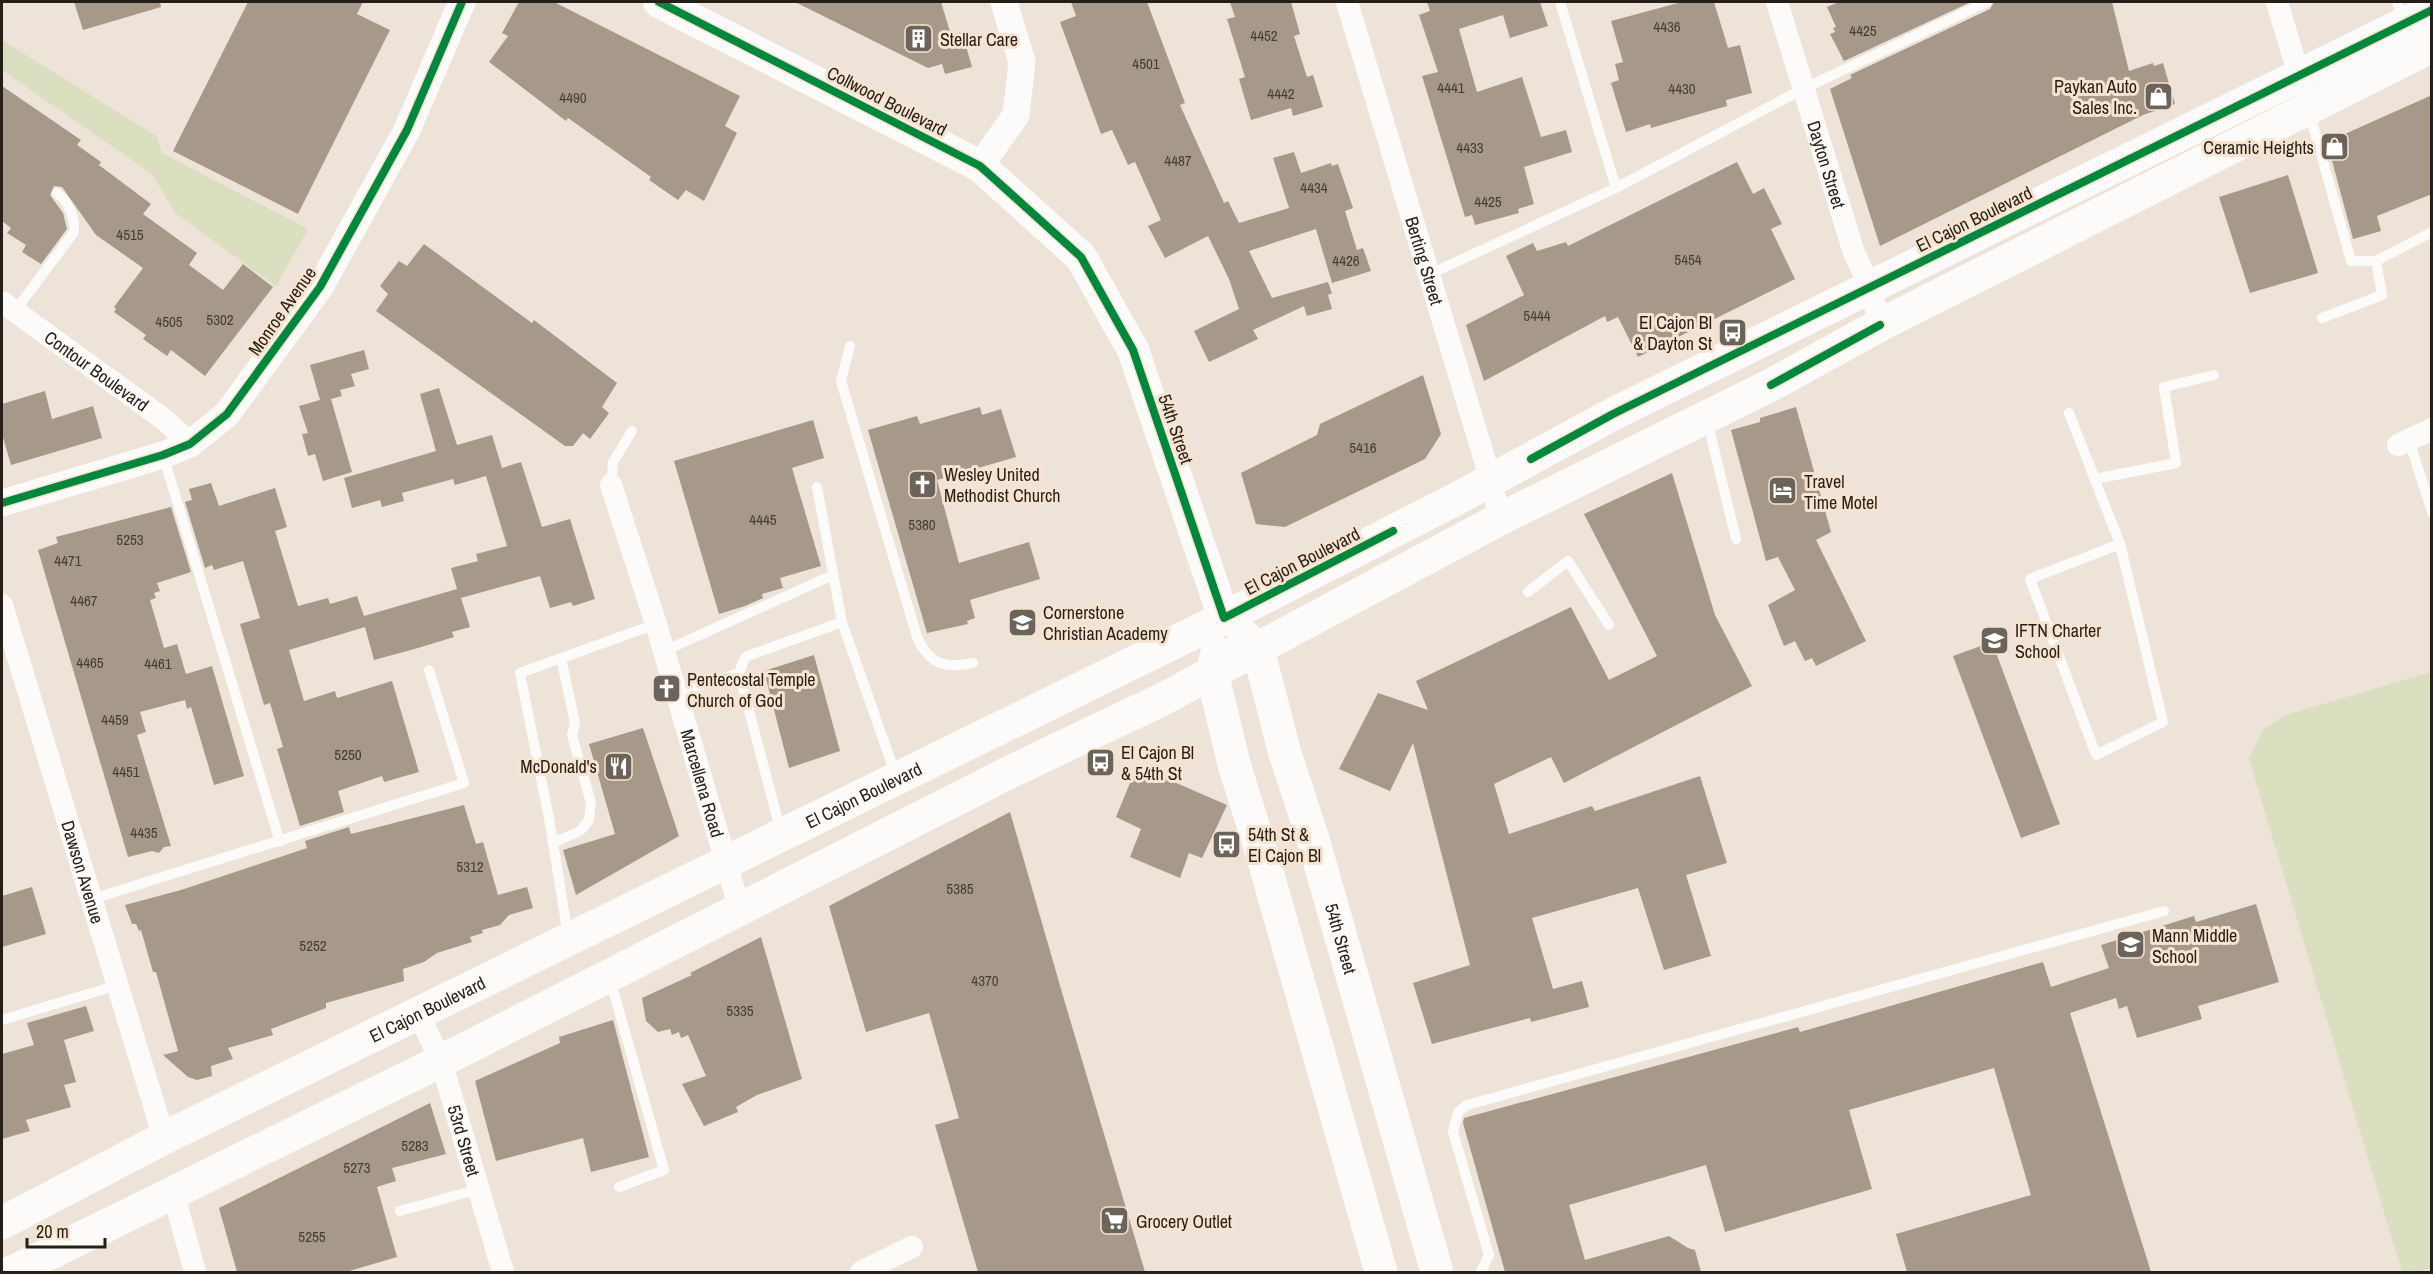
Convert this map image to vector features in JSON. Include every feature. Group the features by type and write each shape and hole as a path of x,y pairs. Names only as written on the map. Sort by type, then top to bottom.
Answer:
{"main road":[{"name":"Collwood Boulevard","path":"659,2 980,166 1081,257"},
{"name":"El Cajon Boulevard","path":"2,1223 164,1138 1224,618 1491,481 1613,414 2299,76 2411,11"},
{"path":"12,1272 45,1261 173,1192 441,1061 1010,772 1212,673 1500,519 1707,417 1825,357 1880,325 2432,46"},
{"name":"54th Street","path":"1081,257 1133,350 1224,618 1258,649 1284,750 1312,836 1437,1272"},
{"path":"1224,618 1212,673 1234,764 1382,1272"}],"street":[{"name":"Monroe Avenue","path":"2,503 163,455 190,444 227,414 320,287 407,130 462,2"},
{"path":"980,166 1017,115 1022,62 1004,2"},
{"name":"Berting Street","path":"1347,2 1491,481 1500,519"},
{"name":"Dayton Street","path":"1777,2 1854,253 1870,287 1880,325"},
{"path":"2277,2 2308,108"},
{"name":"Contour Boulevard","path":"8,307 165,420 190,444"},
{"path":"2403,443 2432,429"},
{"name":"Marcellena Road","path":"611,485 656,624 741,910"},
{"name":"Dawson Avenue","path":"2,605 164,1138"},
{"name":"53rd Street","path":"418,1013 441,1061 503,1272"},
{"path":"173,1192 195,1272"},
{"path":"861,1272 912,1247"}],"lane":[{"path":"1560,2 1616,188"},
{"path":"1428,275 1616,188 1803,89 1987,2"},
{"path":"2308,108 2351,261 2376,261 2432,232"},
{"path":"8,307 74,231 71,211 66,201 57,193"},
{"path":"2322,318 2382,295 2376,261"},
{"path":"850,346 841,381 917,637 924,654 935,661 951,666 973,663"},
{"path":"2096,480 2176,463 2164,387 2214,375"},
{"path":"2069,413 2121,544 2163,722 2096,755 2030,579 2121,544"},
{"path":"1707,417 1736,538"},
{"path":"611,485 613,462 632,431"},
{"path":"2403,443 2432,512"},
{"path":"163,455 280,842"},
{"path":"817,487 842,622 897,778"},
{"path":"1528,592 1568,561 1609,625"},
{"path":"664,651 833,575"},
{"path":"781,835 739,673 745,657 842,622"},
{"path":"568,940 553,843 520,673 656,624"},
{"path":"553,843 580,831 590,820 591,803 572,735 575,723 561,658"},
{"path":"92,899 464,783 429,670"},
{"path":"676,693 739,673"},
{"path":"1481,1272 1489,1255 1454,1132 1454,1121 1458,1112 1467,1106 2164,911"},
{"path":"609,976 664,1170 619,1187"},
{"path":"2,1020 118,985"},
{"path":"400,1211 479,1189"}],"green space":[{"path":"2,40 156,136 162,153 308,229 276,286 175,213 152,174 2,70"},
{"path":"2431,672 2431,1268 2418,1272 2402,1272 2249,758 2263,730 2286,715"}],"building":[{"path":"74,2 160,2 161,7 83,30"},
{"path":"248,2 363,2 357,14 390,30 298,214 173,151"},
{"path":"519,2 554,2 740,96 725,126 737,133 704,201 686,190 678,200 649,180 651,177 568,118 566,121 489,62 508,36 502,33"},
{"name":"Stellar Care","path":"795,2 941,2 951,35 962,32 972,67 945,74 942,64 928,68"},
{"path":"1071,2 1147,2 1185,103 1180,105 1224,203 1228,201 1239,223 1289,208 1273,158 1294,152 1301,173 1331,163 1332,166 1338,164 1353,208 1345,211 1357,250 1363,248 1371,271 1332,283 1316,229 1249,251 1272,298 1328,282 1332,293 1328,295 1332,309 1307,316 1304,306 1253,330 1258,339 1209,362 1194,331 1239,309 1229,279 1208,236 1165,258 1148,226 1161,220 1135,162 1128,165 1112,130 1101,134 1060,22 1076,16"},
{"path":"1230,2 1291,2 1300,34 1294,36 1307,77 1313,75 1323,107 1293,116 1291,108 1251,120 1239,79 1245,77 1227,19 1235,17"},
{"path":"1427,2 1540,2 1548,26 1510,38 1503,15 1459,29 1477,92 1522,77 1541,137 1566,130 1572,152 1524,167 1534,204 1518,209 1519,213 1475,225 1472,215 1465,217 1422,76 1438,72 1419,15 1430,11"},
{"path":"1682,2 1714,2 1728,48 1740,45 1752,93 1726,100 1727,106 1651,128 1650,124 1626,132 1611,83 1619,80 1615,64 1623,62 1611,21"},
{"path":"1839,2 1971,2 1844,61 1830,34 1835,32 1833,28 1836,27 1827,7"},
{"path":"1994,2 2112,2 2129,71 2153,63 2154,66 2163,63 2175,104 2143,115 1880,246 1830,89 1852,78 1850,75 1990,9"},
{"path":"2,86 81,140 77,145 101,162 99,165 151,204 143,214 197,253 189,265 223,290 243,264 273,287 205,376 171,350 167,356 143,339 146,335 114,312 116,309 114,307 143,268 96,235 62,187 54,186 50,195 63,213 67,229 41,264 22,252 26,245 7,233 11,228 2,221"},
{"path":"2432,95 2432,194 2377,216 2381,231 2353,239 2327,142"},
{"path":"1737,162 1753,194 1764,188 1782,224 1771,229 1795,279 1638,357 1618,317 1607,322 1605,316 1484,381 1466,325 1524,295 1506,256 1533,243 1537,251 1566,242 1568,246"},
{"path":"2288,175 2318,273 2250,293 2219,197"},
{"path":"424,244 532,323 534,320 617,383 602,407 609,413 590,439 583,433 573,446 565,446 376,311 388,294 380,286 399,261 407,266"},
{"path":"364,350 369,369 351,374 355,386 340,390 342,396 331,399 352,472 323,481 315,454 308,456 302,434 308,433 299,406 320,400 310,365"},
{"path":"1423,375 1441,434 1425,459 1285,527 1256,524 1241,473 1317,435 1320,424"},
{"path":"439,388 457,445 492,435 502,468 521,462 542,527 570,519 595,599 573,606 571,602 550,608 540,576 461,598 470,627 452,632 454,637 418,648 374,660 365,627 289,650 304,701 335,691 337,698 392,681 419,772 384,782 382,776 338,791 344,812 300,826 277,749 283,747 270,703 264,705 240,624 260,618 243,561 214,570 212,565 205,568 185,502 192,500 189,489 211,483 219,506 275,488 287,527 275,531 298,606 328,598 330,604 357,596 364,616 457,589 451,568 478,561 476,554 507,546 486,476 455,485 453,479 402,493 404,501 382,507 380,500 352,508 344,478 436,451 420,394"},
{"path":"45,391 52,419 93,406 102,438 11,465 2,434 2,404"},
{"path":"980,407 982,415 1001,409 1016,457 937,480 959,563 1029,542 1040,579 970,600 975,618 967,621 968,624 927,633 868,430 917,416 920,424"},
{"path":"1796,407 1831,532 1816,540 1866,641 1816,666 1812,658 1805,661 1795,641 1784,646 1768,605 1795,590 1778,557 1766,561 1731,430 1760,422 1760,418"},
{"path":"813,420 824,458 792,468 821,566 780,578 783,588 762,594 763,598 745,606 719,614 674,461"},
{"path":"1672,473 1715,615 1752,686 1564,783 1551,757 1494,784 1509,834 1592,806 1595,811 1700,776 1727,863 1686,875 1711,956 1664,970 1638,888 1532,918 1553,989 1582,981 1589,1007 1531,1022 1530,1018 1432,1044 1413,983 1470,965 1413,743 1390,791 1339,769 1378,693 1428,710 1416,681 1571,607 1609,680 1657,656 1584,514"},
{"path":"171,507 191,572 157,583 160,591 154,593 156,598 150,600 164,648 177,644 186,674 212,666 244,776 214,785 191,707 187,709 185,700 140,712 146,732 137,735 171,846 164,847 159,853 152,851 128,857 38,550 58,543 56,537"},
{"path":"1992,642 2060,824 2021,838 1953,656"},
{"path":"814,655 840,751 789,768 764,671"},
{"path":"643,728 679,836 576,895 563,850 615,834 589,744"},
{"path":"1137,766 1227,805 1202,858 1189,853 1180,878 1130,857 1141,829 1116,817"},
{"path":"464,805 476,844 483,842 498,895 527,887 533,908 509,915 500,925 482,930 483,933 470,937 472,942 437,953 424,962 403,969 404,981 326,1003 326,1008 271,1029 273,1035 228,1048 233,1059 211,1066 212,1076 197,1080 188,1077 163,1055 178,1051 156,972 153,972 141,930 139,931 136,924 132,924 125,905 181,890 307,848 305,841 349,827 351,834"},
{"path":"1010,812 1145,1272 978,1272 935,1125 959,1118 929,1013 866,1032 829,906"},
{"path":"32,887 46,934 2,947 2,896"},
{"path":"2256,904 2279,982 2198,1006 2202,1019 2137,1038 2127,1006 2119,1009 2116,998 2070,1013 2151,1272 1907,1272 1896,1234 2031,1195 1994,1068 1849,1110 1872,1189 1725,1232 1706,1165 1569,1205 1585,1260 1669,1236 1695,1250 1701,1272 1505,1272 1463,1123 1464,1118 1798,1027 1800,1032 2043,962 2051,987 2109,968 2101,945 2194,916 2196,922"},
{"path":"761,937 802,1079 757,1095 736,1107 738,1112 704,1126 682,1084 706,1076 688,1035 681,1038 679,1032 672,1035 670,1029 658,1032 646,1021 642,998 692,975 690,973"},
{"path":"86,1006 94,1031 64,1040 76,1082 64,1085 71,1107 26,1120 30,1131 2,1139 2,1054 34,1045 27,1023"},
{"path":"613,1020 649,1157 591,1172 583,1138 496,1161 475,1081 560,1043 559,1037"},
{"path":"430,1103 446,1154 392,1168 396,1181 377,1187 397,1257 346,1272 237,1272 219,1208"}],"cycle path":[{"path":"2,503 163,455 190,444 227,414 320,287 407,130 462,2"},
{"path":"659,2 980,166 1081,257 1133,350 1224,618 1393,531"},
{"path":"1531,459 1613,414 2432,10"},
{"path":"1771,385 1880,325"}],"place":[{"name":"Stellar Care","path":"919,39"},
{"name":"Paykan Auto Sales Inc.","path":"2158,96"},
{"name":"Ceramic Heights","path":"2335,147"},
{"name":"El Cajon Bl & Dayton St","path":"1733,332"},
{"name":"Wesley United Methodist Church","path":"923,484"},
{"name":"Travel Time Motel","path":"1783,491"},
{"name":"Cornerstone Christian Academy","path":"1022,622"},
{"name":"IFTN Charter School","path":"1994,640"},
{"name":"Pentecostal Temple Church of God","path":"666,689"},
{"name":"El Cajon Bl & 54th St","path":"1100,762"},
{"name":"McDonald's","path":"618,766"},
{"name":"54th St & El Cajon Bl","path":"1227,844"},
{"name":"Mann Middle School","path":"2131,945"},
{"name":"Grocery Outlet","path":"1115,1221"}]}
